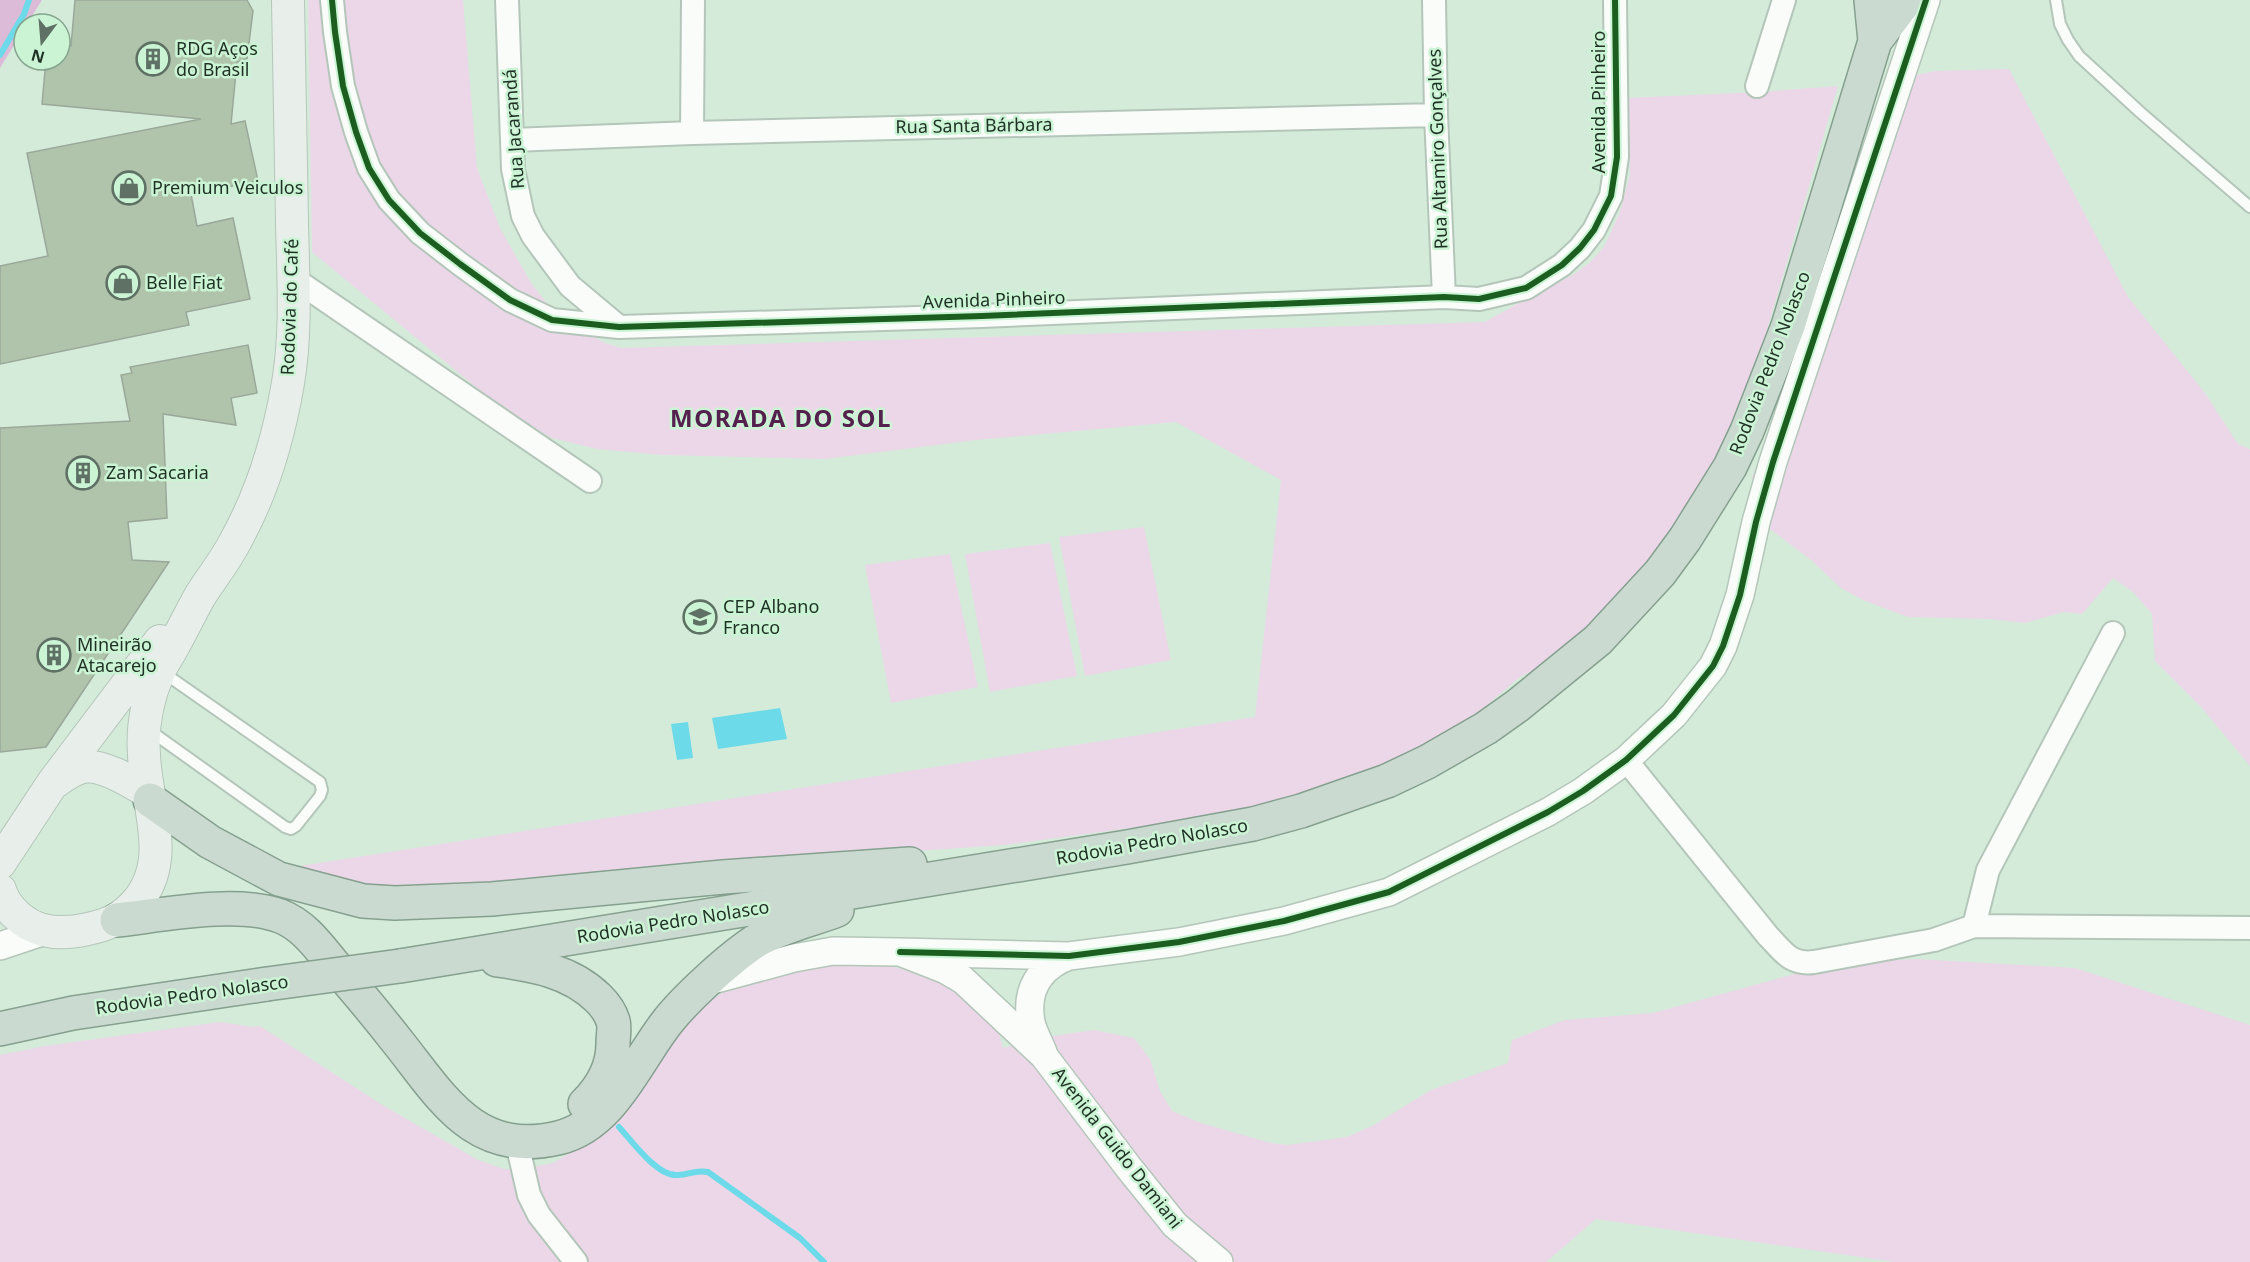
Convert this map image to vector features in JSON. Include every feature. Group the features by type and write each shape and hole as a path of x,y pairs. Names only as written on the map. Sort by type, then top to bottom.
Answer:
{"highway":[{"name":"Rodovia Pedro Nolasco","path":"1871,0 1875,41"},
{"name":"Rodovia Pedro Nolasco","path":"0,1029 105,1008 468,956 913,883 1253,824 1301,811 1387,781 1427,762 1486,728 1517,706 1598,640 1660,573 1730,467 1747,432 1788,326 1875,41 1906,0"},
{"path":"149,796 210,842 279,879 363,901 395,903 435,902 723,877 1127,847"},
{"path":"279,879 460,1095 484,1114 506,1124 529,1129 554,1124 577,1113 595,1094 607,1073 613,1054 613,1022 608,1008 585,986 563,974 534,966 468,956"},
{"path":"117,920 240,909 281,916 308,934 370,1007 447,1106 480,1131 517,1143 559,1138 593,1120 616,1097 668,1021 734,958 757,941 913,883"}],"main road":[{"name":"Rodovia do Café","path":"117,920 142,897 153,872 156,849 144,754 145,713 160,670 201,595 225,560 246,521 271,455 288,384 293,278 288,0"},
{"name":"Rodovia do Café","path":"0,863 52,784 157,644 201,595"},
{"path":"52,784 81,766 98,768 117,775 149,796"},
{"path":"0,890 11,910 23,921 34,928 45,931 82,931 117,920"}],"street":[{"name":"Avenida Pinheiro","path":"332,0 344,86 356,132 369,168 389,200 420,233 510,300 552,320 619,327 970,317 1444,297 1479,298 1526,288 1562,265 1580,248 1594,230 1611,196 1617,157 1615,0"},
{"name":"Rua Jacarandá","path":"507,0 513,169 523,216 533,236 570,286 619,327"},
{"path":"692,133 693,0"},
{"name":"Rua Altamiro Gonçalves","path":"1434,0 1436,115 1444,297"},
{"path":"1757,86 1784,0"},
{"path":"900,952 1069,956 1191,940 1284,921 1389,892 1548,812 1583,791 1626,760 1674,715 1698,687 1713,666 1723,646 1740,595 1756,522 1773,462 1926,0"},
{"name":"Rua Santa Bárbara","path":"512,140 692,133 1436,115"},
{"path":"293,278 590,481"},
{"path":"1974,926 1988,870 2113,633"},
{"path":"1626,760 1768,936 1793,960 1803,963 1934,940 1974,926 2250,928"},
{"path":"0,946 45,931"},
{"name":"Avenida Guido Damiani","path":"709,981 777,962 833,951 900,952 946,970 963,980 1044,1056 1175,1225 1219,1262"},
{"name":"Avenida Guido Damiani","path":"1044,1056 1031,1024 1034,986 1042,971 1055,961 1069,956"},
{"path":"517,1143 529,1195 539,1215 576,1262"}],"lane":[{"path":"2056,0 2060,24 2079,56 2250,207"},
{"path":"144,727 285,827 291,829 296,826 320,796 322,789 320,782 160,670"}],"shaded area":[{"path":"0,0 42,0 34,12 12,12 12,48 0,68"},
{"path":"308,0 463,0 477,168 500,228 531,283 546,302 587,333 605,343 621,348 1485,322 1573,275 1589,263 1604,247 1620,212 1630,175 1626,98 1838,86 1756,368 1728,438 1668,553 1549,664 1521,676 1468,721 1380,768 1297,799 1219,816 1005,845 520,881 361,886 300,866 1255,717 1281,480 1176,422 976,440 825,459 662,455 597,449 552,438 506,412 312,252"},
{"path":"2009,69 2128,297 2205,393 2238,444 2250,449 2250,766 2202,708 2155,661 2152,614 2133,592 2113,578 2082,614 2064,612 2025,623 1989,619 1908,617 1865,601 1841,588 1811,560 1758,520 1762,513 1752,477 1788,396 1908,77 1935,71"},
{"path":"1144,527 1171,660 1085,676 1059,537"},
{"path":"1050,543 1077,676 990,692 965,554"},
{"path":"950,554 978,687 891,703 865,565"},
{"path":"1917,959 2075,968 2250,1025 2250,1262 1895,1262 1596,1219 1546,1262 0,1262 0,1055 45,1046 220,1022 260,1026 384,1106 478,1160 504,1169 517,1170 553,1163 575,1150 600,1129 671,1034 706,1002 767,973 854,960 887,965 928,977 958,993 998,1030 1003,1048 1046,1037 1094,1030 1134,1038 1150,1059 1160,1091 1172,1111 1201,1123 1271,1143 1287,1145 1347,1137 1374,1125 1431,1090 1508,1063 1512,1040 1565,1020 1653,1013 1834,963"}],"water":[{"path":"780,708 787,739 718,749 712,718"},
{"path":"688,722 693,758 677,760 671,724"}],"building":[{"path":"75,0 247,0 253,11 247,59 237,62 231,124 245,121 258,181 191,194 197,226 233,218 250,299 186,312 189,325 0,364 0,266 48,256 27,153 201,119 42,104 45,72 72,72"},
{"path":"248,345 257,393 231,398 236,425 163,414 167,518 128,522 132,560 169,562 46,747 0,752 0,428 130,421 121,375 132,373 130,367"}],"waterway":[{"path":"0,55 24,14 29,0"},
{"path":"619,1127 644,1156 660,1169 676,1175 699,1171 708,1172 800,1238 824,1262"}],"cycle path":[{"path":"332,0 343,86 356,132 369,168 389,200 420,233 510,300 552,320 619,327 982,316 1444,297 1479,299 1526,288 1562,265 1580,248 1594,230 1611,196 1617,157 1615,0"},
{"path":"900,952 1069,956 1179,942 1284,921 1389,892 1548,812 1583,791 1626,760 1674,715 1713,666 1723,646 1740,595 1756,522 1773,462 1926,0"}],"place":[{"name":"RDG Aços do Brasil","path":"153,59"},
{"name":"Premium Veiculos","path":"129,188"},
{"name":"Belle Fiat","path":"123,283"},
{"name":"Zam Sacaria","path":"83,473"},
{"name":"CEP Albano Franco","path":"700,617"},
{"name":"Mineirão Atacarejo","path":"54,655"}],"district":[{"name":"MORADA DO SOL","path":"781,419"}]}
